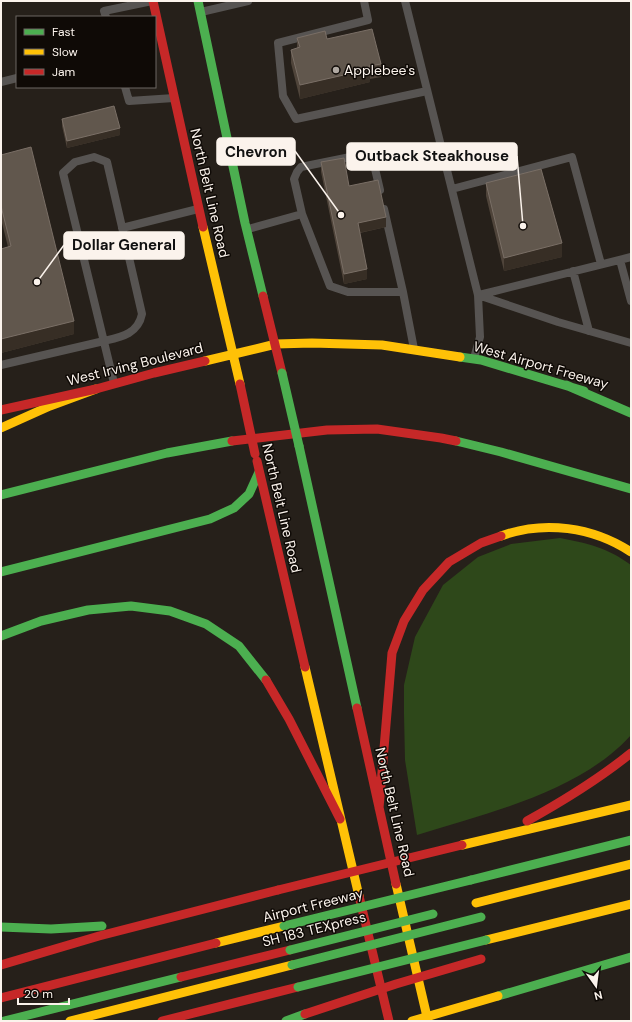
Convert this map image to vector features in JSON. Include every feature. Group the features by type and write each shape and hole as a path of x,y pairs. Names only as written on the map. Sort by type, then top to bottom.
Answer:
{"main road":[{"name":"North Belt Line Road","path":"153,1 259,472 389,1021"},
{"name":"North Belt Line Road","path":"198,1 247,229 276,344 428,1021"},
{"name":"West Airport Freeway","path":"276,344 312,343 382,345 474,359 631,405"},
{"name":"West Irving Boulevard","path":"1,410 96,389 154,372 276,344"},
{"path":"566,385 631,413"},
{"path":"1,428 50,406 96,389"},
{"path":"1,495 167,454 236,440 327,430 377,430 441,438 501,452 631,489"},
{"path":"1,572 210,519 234,508 249,494 259,472"},
{"path":"379,808 392,653 404,621 423,590 449,562 481,543 517,530 559,527 592,533 619,544 631,552"},
{"path":"1,636 41,621 88,610 131,606 170,611 206,624 239,646 264,676 289,719 340,819"},
{"path":"493,837 522,824 577,793 611,770 631,753"},
{"path":"1,965 173,916 493,837 631,805"},
{"name":"Airport Freeway","path":"1,998 631,840"},
{"path":"473,904 631,864"},
{"path":"162,1021 631,904"},
{"path":"541,936 606,910"},
{"name":"SH 183 TEXpress","path":"4,1021 439,912"},
{"path":"1,928 74,928 126,923 173,916"},
{"path":"70,1021 485,916"},
{"path":"286,1021 376,990 490,955"},
{"path":"412,1021 631,957"},
{"path":"575,974 624,970"}],"lane":[{"path":"106,16 104,11 153,1"},
{"path":"201,12 248,1"},
{"path":"364,1 368,20 278,43 283,96 296,120 427,90"},
{"path":"405,1 478,295 480,337 474,359"},
{"path":"1,82 16,78"},
{"path":"125,88 129,101 174,98"},
{"path":"403,292 348,292 330,286 302,214 294,179 301,167 365,154 372,156 403,292 414,350"},
{"path":"1,365 104,341 129,334 141,321 142,314 108,162 94,157 75,162 63,173 104,341 114,384"},
{"path":"452,189 572,157 601,264"},
{"path":"122,228 199,209"},
{"path":"247,229 302,214"},
{"path":"478,295 631,257"},
{"path":"620,260 631,301"},
{"path":"573,271 589,331"},
{"path":"478,295 558,322 631,343"}],"green space":[{"path":"560,538 606,550 631,565 631,735 611,754 590,769 567,782 493,812 417,835 405,760 404,714 404,685 415,637 443,585 478,557 511,544"}],"building":[{"name":"Applebee's","path":"372,29 381,64 369,66 370,69 300,85 291,50 300,47 297,38 325,31 327,39"},
{"path":"114,106 120,128 67,141 62,119"},
{"path":"31,147 74,321 1,339 1,249 11,246 1,206 1,155"},
{"path":"344,158 349,186 378,180 386,217 358,223 367,269 344,274 321,162"},
{"path":"541,169 562,243 504,258 486,183"}],"traffic: fast":[{"path":"198,1 245,223 263,296"},
{"path":"460,357 481,360 584,391"},
{"path":"282,373 299,446"},
{"path":"566,385 631,413"},
{"path":"1,495 167,453 232,441"},
{"path":"456,441 501,452 631,489"},
{"path":"299,446 357,708"},
{"path":"1,572 210,519 234,508 249,494 259,472"},
{"path":"1,636 41,621 88,610 131,606 170,611 206,624 239,646 266,680"},
{"path":"471,880 631,840"},
{"path":"284,926 471,880"},
{"path":"290,950 433,914"},
{"path":"292,965 481,917"},
{"path":"1,927 51,929 102,926"},
{"path":"298,987 486,940"},
{"path":"498,996 631,957"},
{"path":"4,1021 181,977"},
{"path":"286,1021 305,1014"}],"traffic: slow":[{"path":"203,227 240,384"},
{"path":"205,361 276,344 312,343 382,345 460,357"},
{"path":"1,428 50,406 96,389"},
{"path":"501,536 534,528 551,527 568,529 601,537 616,543 631,552"},
{"path":"305,667 359,896"},
{"path":"462,845 631,805"},
{"path":"476,903 631,864"},
{"path":"396,884 428,1021"},
{"path":"486,940 631,904"},
{"path":"216,943 284,926"},
{"path":"70,1021 292,965"},
{"path":"412,1021 498,996"}],"traffic: jam":[{"path":"153,1 203,227"},
{"path":"263,296 282,373"},
{"path":"1,410 96,389 205,361"},
{"path":"240,384 255,454"},
{"path":"232,441 327,430 377,429 456,441"},
{"path":"257,461 305,667"},
{"path":"379,808 392,653 404,621 423,590 449,562 481,543 501,536"},
{"path":"266,680 289,719 340,819"},
{"path":"357,708 396,884"},
{"path":"527,821 554,806 606,772 631,753"},
{"path":"278,890 462,845"},
{"path":"1,965 99,936 278,890"},
{"path":"359,896 389,1021"},
{"path":"1,998 216,943"},
{"path":"181,977 290,950"},
{"path":"305,1014 396,984 481,959"},
{"path":"162,1021 298,987"}],"place":[{"name":"Applebee's","path":"336,70"},
{"name":"Chevron","path":"341,215"},
{"name":"Outback Steakhouse","path":"523,226"},
{"name":"Dollar General","path":"37,282"}]}
